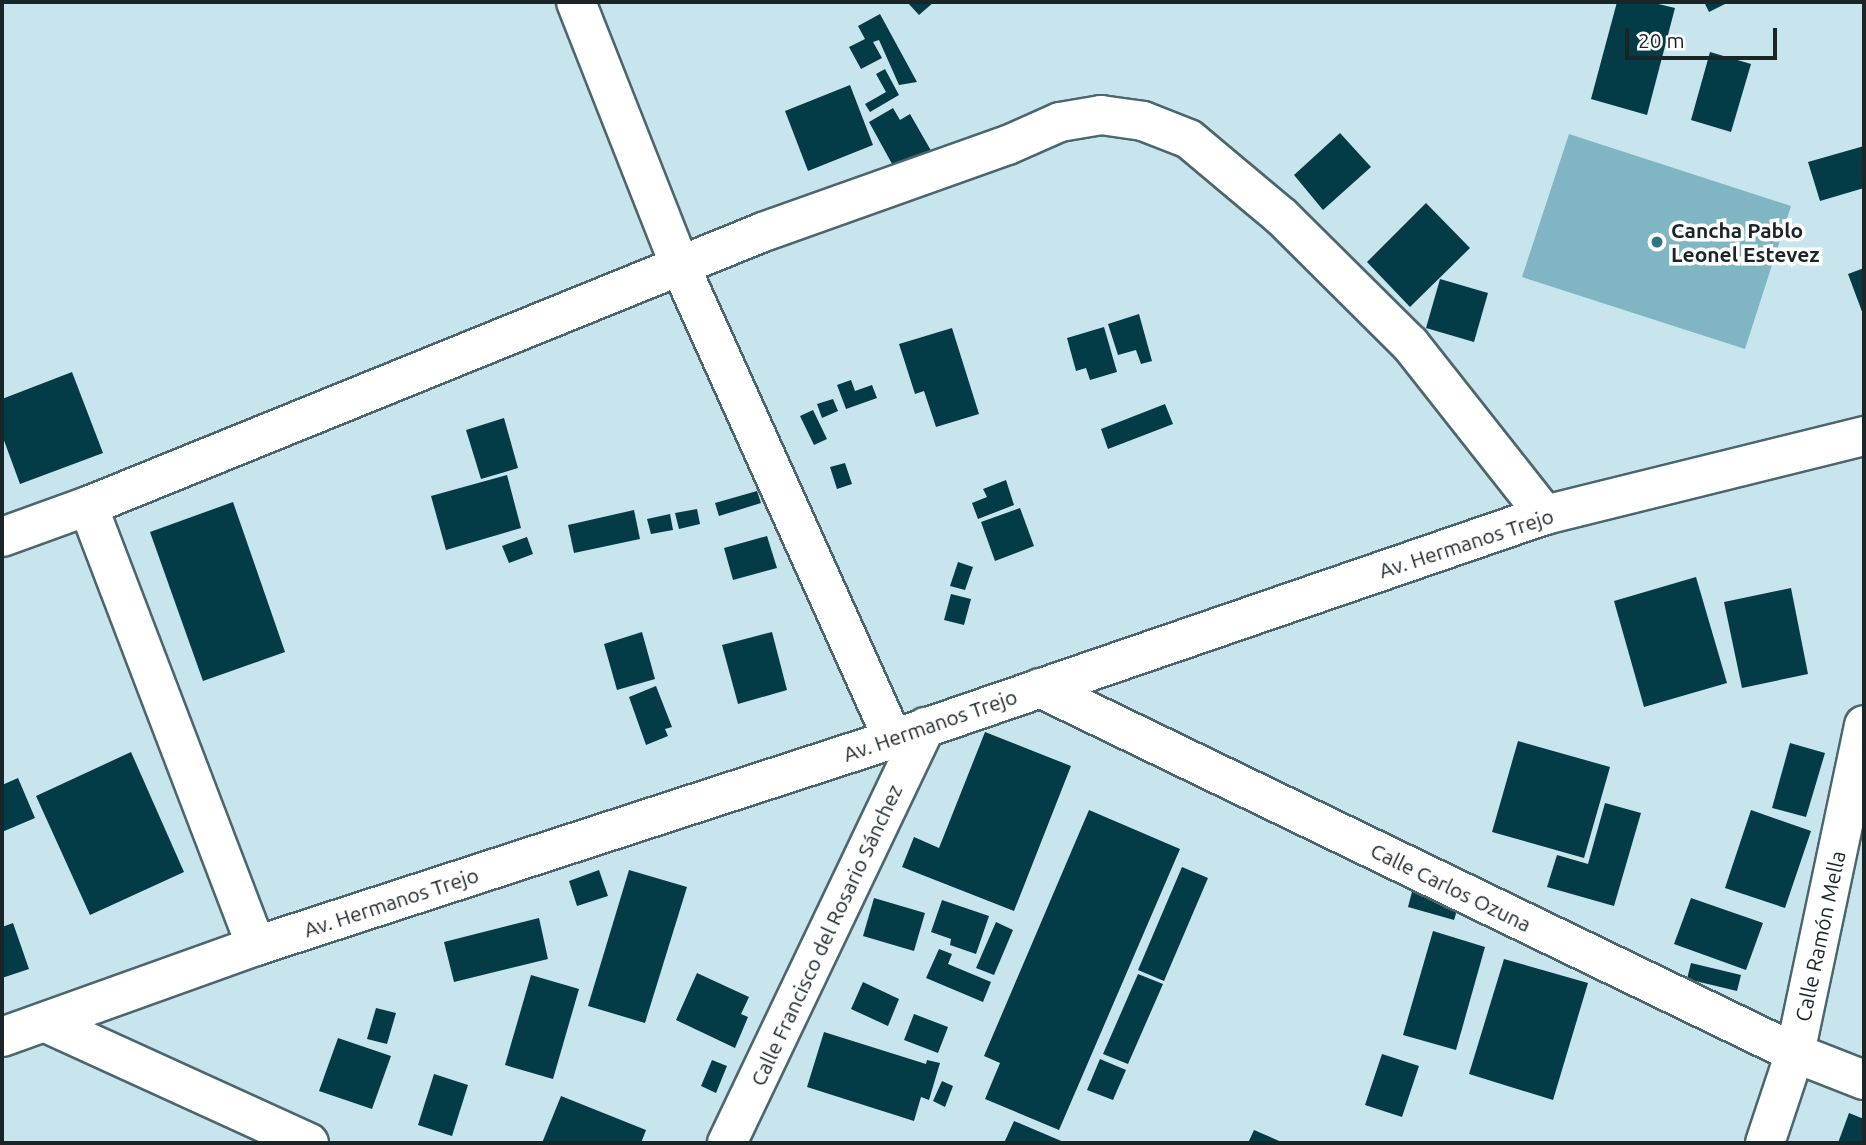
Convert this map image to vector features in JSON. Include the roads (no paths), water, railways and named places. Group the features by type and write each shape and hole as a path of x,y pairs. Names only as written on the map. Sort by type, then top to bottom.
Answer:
{"street":[{"path":"576,2 681,268 909,733"},
{"path":"2,537 88,506 681,268 763,232 996,149 1060,122 1101,115 1143,121 1188,139 1282,217 1410,344 1545,515"},
{"name":"Av. Hermanos Trejo","path":"2,1037 256,946 909,733 1545,515 1864,436"},
{"path":"88,506 256,946"},
{"name":"Calle Carlos Ozuna","path":"1040,688 1795,1053 1864,1080"},
{"name":"Calle Ramón Mella","path":"1765,1143 1795,1053 1864,725"},
{"name":"Calle Francisco del Rosario Sánchez","path":"727,1143 909,733"},
{"path":"46,1023 309,1143"}],"place":[{"name":"Cancha Pablo Leonel Estevez","path":"1657,242"}]}
